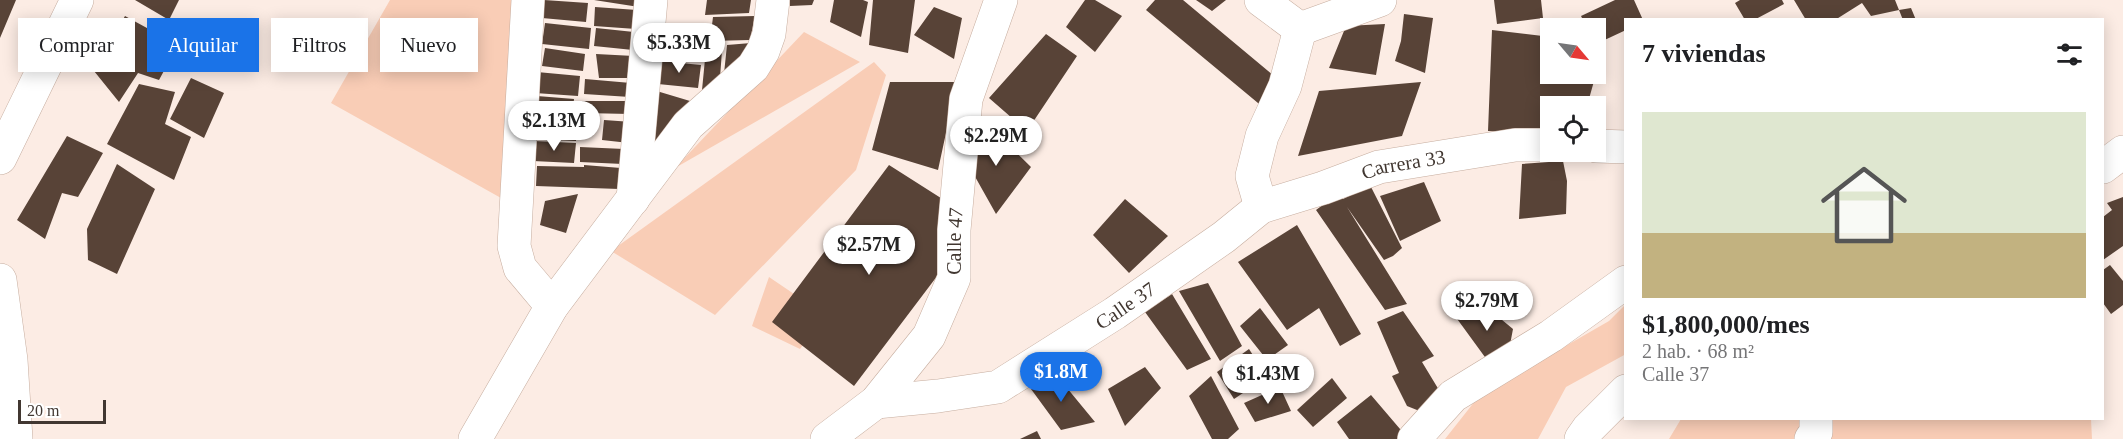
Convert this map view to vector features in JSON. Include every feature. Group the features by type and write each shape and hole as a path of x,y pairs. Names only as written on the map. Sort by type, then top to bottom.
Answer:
{"street":[{"path":"0,158 77,0"},
{"path":"528,0 514,246 520,268 552,306"},
{"path":"633,199 651,0"},
{"path":"475,439 552,306 688,125 753,67 763,51 769,34 772,0"},
{"name":"Calle 47","path":"827,439 876,402 929,336 954,278 954,230 966,99 1001,0"},
{"path":"1261,0 1300,28"},
{"path":"1300,28 1380,0"},
{"path":"1261,207 1252,176 1262,136 1286,86 1300,28"},
{"name":"Carrera 33","path":"1261,207 1323,188 1379,167 1515,144 1540,145"},
{"path":"1606,146 1624,147"},
{"path":"2104,166 2123,152"},
{"name":"Calle 37","path":"876,402 998,387 1115,313 1224,237 1261,207"},
{"path":"0,280 11,360 16,439"},
{"path":"1414,439 1453,396 1551,336 1624,283"},
{"path":"1581,439 1624,393"},
{"path":"1811,439 1816,432 1816,420"}],"shaded area":[{"path":"390,0 512,0 501,198 331,103 349,72 368,72 368,38"},
{"path":"804,32 860,62 675,168"},
{"path":"874,62 886,75 856,170 715,315 611,251"},
{"path":"769,277 825,315 800,349 752,326"},
{"path":"1624,306 1624,355 1566,387 1538,439 1445,439 1479,396 1609,321"},
{"path":"1680,420 2091,420 2092,439 1669,439"}],"building":[{"path":"0,0 16,0 0,38"},
{"path":"135,0 179,0 170,18 166,18"},
{"path":"544,0 588,3 586,22 542,18"},
{"path":"594,0 640,0 639,7"},
{"path":"707,0 751,0 749,13 705,15"},
{"path":"790,0 814,0 812,5 790,6"},
{"path":"834,0 868,2 861,37 830,22"},
{"path":"873,0 915,0 908,53 869,45"},
{"path":"1085,0 1095,0 1122,16 1095,52 1066,27"},
{"path":"1155,0 1183,0 1280,81 1264,108 1146,10"},
{"path":"1196,0 1226,0 1212,11"},
{"path":"1494,0 1541,0 1543,18 1497,24"},
{"path":"1615,0 1634,0 1642,18 1624,18 1624,31 1606,39 1606,18 1582,18 1581,16"},
{"path":"1740,0 1782,0 1784,4 1758,18 1744,18 1735,3"},
{"path":"1794,0 1895,0 1899,10 1871,16 1862,3 1838,18 1805,18"},
{"path":"595,7 637,10 636,29 594,26"},
{"path":"934,7 962,18 954,59 914,35"},
{"path":"1911,8 1915,18 1902,18 1899,10"},
{"path":"1404,14 1433,18 1425,73 1395,61 1401,41"},
{"path":"755,16 750,40 710,41 713,17"},
{"path":"135,21 147,28 147,72 163,72 159,80 138,73 119,102 95,72 135,72"},
{"path":"545,23 591,28 589,49 542,44"},
{"path":"1385,24 1376,75 1329,68 1346,26"},
{"path":"596,28 634,32 633,50 594,46"},
{"path":"1492,30 1540,36 1540,84 1593,84 1590,96 1540,96 1539,134 1488,131"},
{"path":"1046,34 1077,56 1027,131 989,98"},
{"path":"669,41 702,44 701,58 667,56"},
{"path":"751,43 723,83 727,45"},
{"path":"545,48 585,54 583,71 542,66"},
{"path":"706,49 722,50 719,92 702,90"},
{"path":"596,54 634,56 634,78 599,78"},
{"path":"660,61 701,65 698,88 658,84"},
{"path":"537,72 580,76 578,96 535,93"},
{"path":"191,78 224,93 204,138 170,119"},
{"path":"585,79 631,83 630,97 584,94"},
{"path":"890,82 957,82 938,170 872,150"},
{"path":"1421,82 1402,136 1298,156 1319,91"},
{"path":"139,84 175,92 165,124 191,137 174,180 107,144"},
{"path":"650,89 700,104 654,158"},
{"path":"537,96 574,99 572,120 535,118"},
{"path":"582,101 630,101 630,114 583,113"},
{"path":"604,120 632,122 629,143 602,140"},
{"path":"532,121 577,123 576,141 531,139"},
{"path":"986,123 1031,167 996,214 964,157"},
{"path":"67,136 103,153 78,197 62,193 45,239 17,220"},
{"path":"534,141 576,143 574,163 533,161"},
{"path":"580,147 624,149 623,164 580,162"},
{"path":"1563,162 1567,181 1566,214 1519,219 1522,164"},
{"path":"117,164 155,189 117,274 88,260 87,229"},
{"path":"584,165 621,168 619,189 536,186 537,166 584,167"},
{"path":"889,165 944,200 947,263 854,386 772,322"},
{"path":"1424,182 1441,221 1400,241 1380,196"},
{"path":"1370,185 1402,248 1384,260 1347,207 1407,304 1385,310 1316,210 1339,193 1343,199"},
{"path":"578,194 566,233 540,225 545,201"},
{"path":"2123,197 2123,246 2104,259 2104,216 2112,210 2107,203"},
{"path":"1125,199 1168,236 1129,273 1093,235"},
{"path":"1297,225 1361,334 1340,346 1319,308 1287,330 1238,262"},
{"path":"2110,265 2123,281 2123,305 2111,314 2104,304 2104,269"},
{"path":"1208,283 1242,346 1220,361 1179,291"},
{"path":"1172,294 1211,359 1187,370 1145,312"},
{"path":"1484,305 1513,329 1509,350 1490,364 1455,316"},
{"path":"1260,308 1288,345 1267,360 1240,326"},
{"path":"1403,311 1434,356 1422,362 1442,395 1422,412 1407,406 1392,376 1399,373 1377,322"},
{"path":"1249,349 1267,377 1234,399 1217,372"},
{"path":"1145,367 1161,388 1125,426 1108,389"},
{"path":"1053,371 1095,422 1061,430 1031,389"},
{"path":"1211,376 1239,429 1228,439 1212,439 1189,396"},
{"path":"1332,378 1347,398 1313,427 1297,410"},
{"path":"1280,387 1291,411 1255,422 1244,403"},
{"path":"1371,395 1406,436 1401,439 1349,439 1337,422"},
{"path":"1037,431 1041,439 1020,439"}]}
